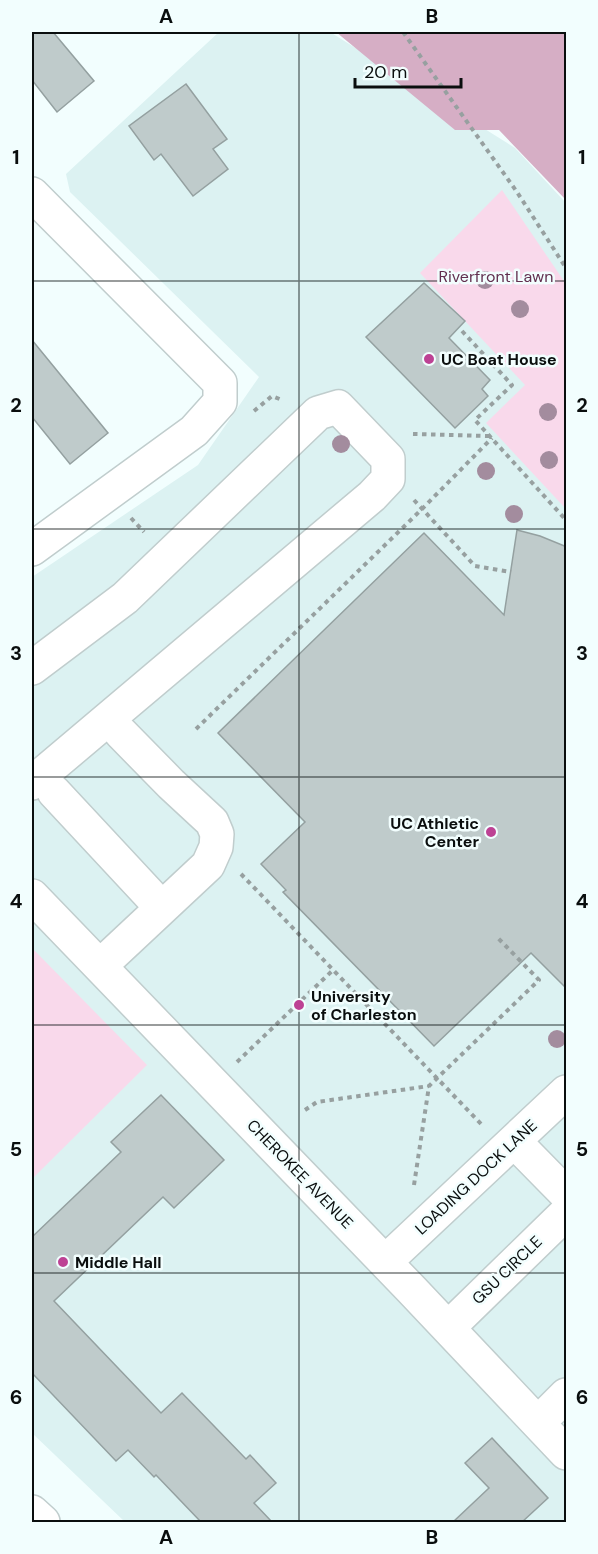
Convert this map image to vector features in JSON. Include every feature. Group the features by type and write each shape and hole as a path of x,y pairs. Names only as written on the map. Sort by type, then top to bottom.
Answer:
{"street":[{"path":"32,194 220,383 220,402 194,431 32,549"},
{"path":"32,668 125,598 318,413 338,407 388,459 388,479 372,496 43,788 162,908"},
{"path":"100,966 208,865 216,848 217,834 212,822 121,733"},
{"name":"CHEROKEE AVENUE","path":"32,896 567,1453"},
{"name":"LOADING DOCK LANE","path":"385,1262 567,1092"},
{"path":"515,1142 567,1194"},
{"name":"GSU CIRCLE","path":"448,1328 567,1213"},
{"path":"538,1423 567,1395"},
{"path":"32,1512 43,1522"}],"path":[{"path":"403,32 517,192 567,268"},
{"path":"462,331 512,385 475,420 567,520"},
{"path":"410,434 491,437"},
{"path":"196,729 422,508 491,437"},
{"path":"410,496 475,566 511,572"},
{"path":"234,866 484,1127"},
{"path":"305,1110 317,1102 429,1086 438,1079 539,980 496,936"},
{"path":"230,1068 333,970"},
{"path":"414,1187 429,1086"}],"shaded area":[{"name":"University of Charleston","path":"219,32 330,32 515,148 566,203 566,1522 125,1522 32,1433 32,577 198,465 259,377 70,192 66,174"},
{"path":"336,32 566,32 566,200 499,130 455,130"}],"green space":[{"name":"Riverfront Lawn","path":"502,190 566,284 566,509 486,423 525,385 420,273"},
{"path":"32,948 147,1065 32,1179"}],"building":[{"path":"32,32 53,32 94,81 57,112 32,80"},
{"path":"186,84 227,139 213,149 228,169 193,196 161,154 154,160 129,126"},
{"name":"UC Boat House","path":"424,283 465,321 449,338 490,380 482,389 488,396 455,428 366,337"},
{"path":"32,340 108,433 70,464 32,417"},
{"path":"517,530 567,547 567,989 531,953 434,1046 283,892 286,890 261,864 305,822 218,733 424,533 504,615"},
{"name":"Middle Hall","path":"161,1095 224,1160 174,1208 163,1197 54,1301 161,1413 182,1393 246,1459 250,1455 276,1483 254,1503 272,1522 201,1522 156,1475 154,1477 128,1450 116,1461 32,1373 32,1237 121,1152 111,1142"},
{"path":"492,1438 548,1498 522,1522 453,1522 489,1488 465,1463"}],"place":[{"name":"UC Boat House","path":"429,359"},
{"name":"UC Athletic Center","path":"491,832"},
{"name":"University of Charleston","path":"299,1005"},
{"name":"Middle Hall","path":"63,1262"}]}
